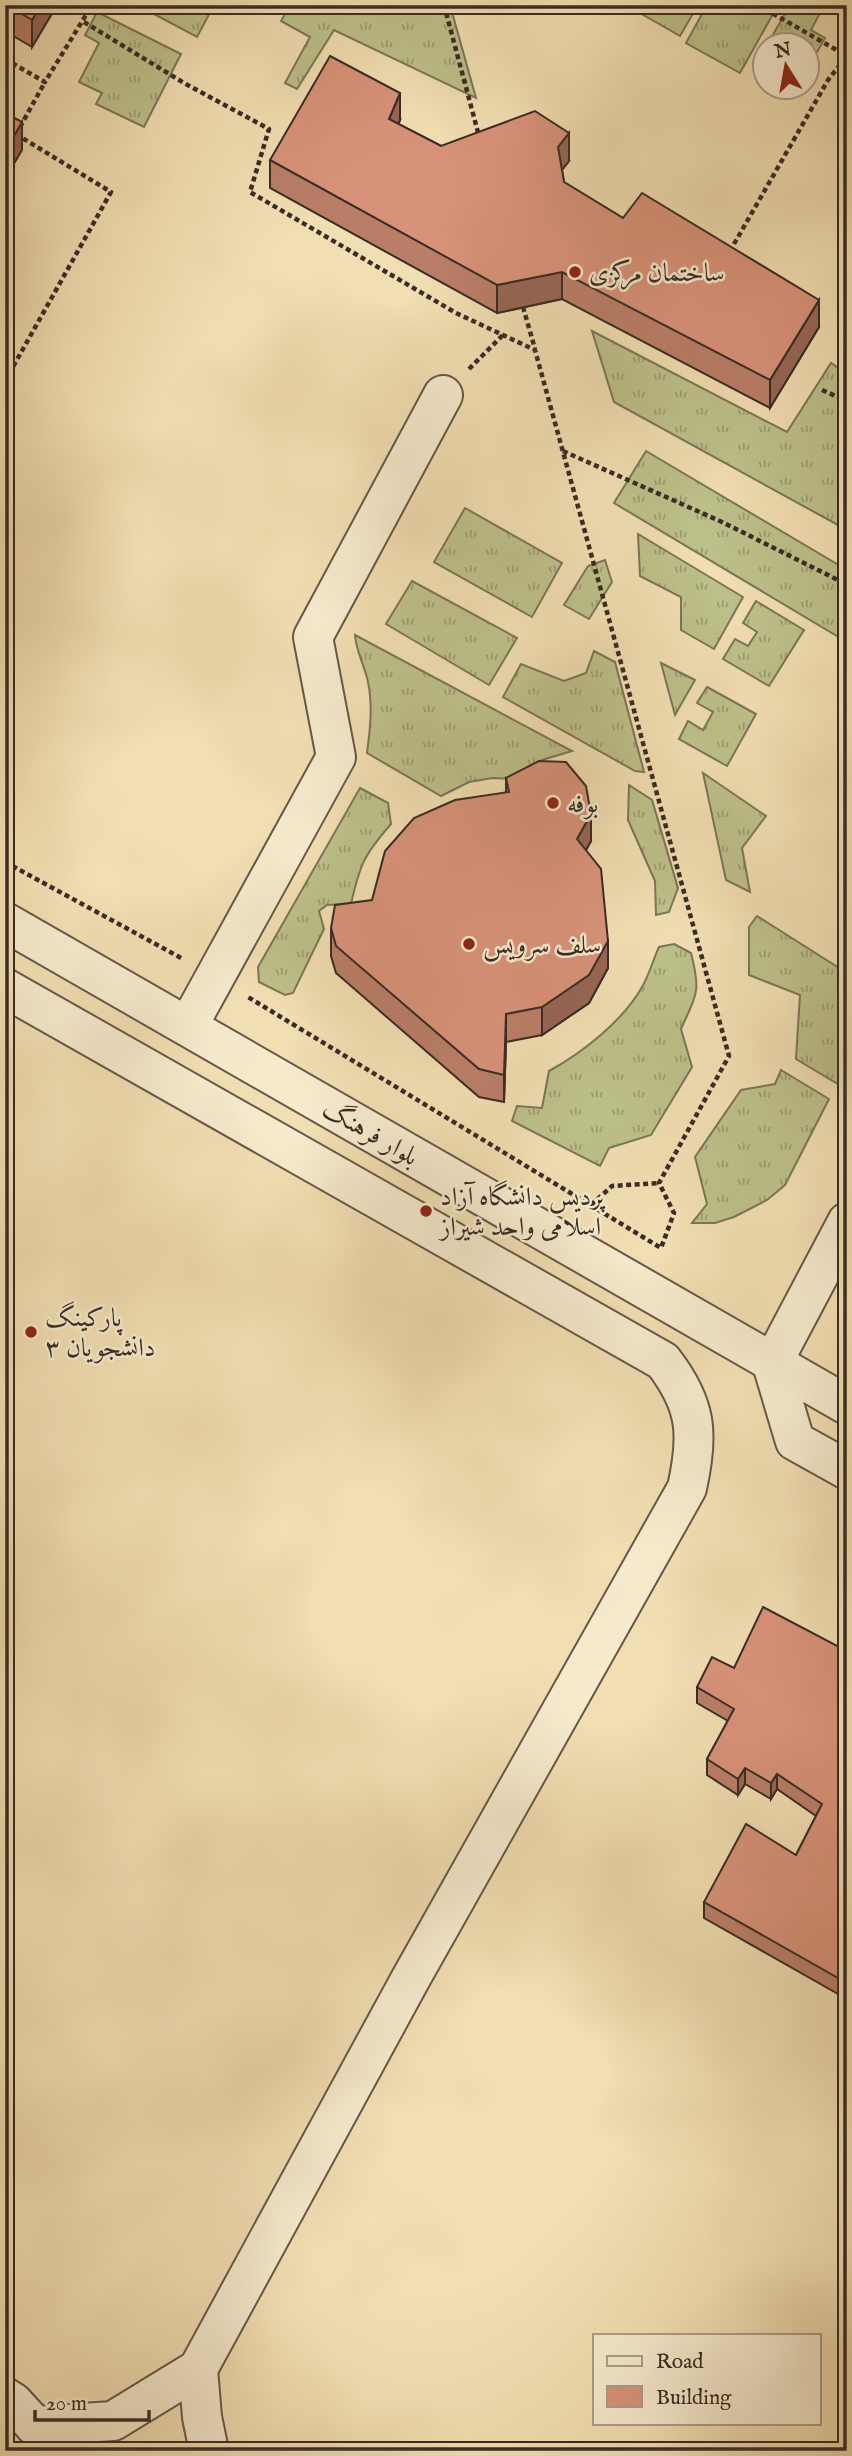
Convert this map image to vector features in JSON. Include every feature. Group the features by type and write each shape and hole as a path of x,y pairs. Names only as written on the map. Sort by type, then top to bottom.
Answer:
{"street":[{"path":"188,1026 336,757 313,637 443,395"},
{"name":"بلوار فرهنگ","path":"5,922 847,1405"},
{"name":"بلوار فرهنگ","path":"5,988 663,1361 681,1384 694,1419 695,1456 687,1488 411,1978 198,2369"},
{"path":"847,1222 772,1364 795,1441 847,1470"},
{"path":"35,2426 113,2421 198,2369 202,2417 209,2451"},
{"path":"5,2397 35,2426 82,2451"}],"path":[{"path":"5,381 111,192 16,134 92,5"},
{"path":"444,5 479,138"},
{"path":"734,244 828,80 847,56 758,5"},
{"path":"84,22 184,83 269,129 250,192 456,313 535,350"},
{"path":"5,59 45,82"},
{"path":"523,307 729,1056 659,1183"},
{"path":"443,395 503,335"},
{"path":"821,390 847,401"},
{"path":"562,451 722,522 838,580 847,564"},
{"path":"5,862 216,977 661,1248 674,1213 659,1183"},
{"path":"590,1205 612,1186 659,1183"}],"green space":[{"path":"137,5 214,5 197,37"},
{"path":"290,5 450,5 476,98 334,30 297,89 285,83 310,37 281,21"},
{"path":"626,5 698,5 680,36"},
{"path":"707,5 778,5 763,32 750,32 750,55 740,73 686,43"},
{"path":"790,5 802,5 819,15 811,30 814,32 774,32"},
{"path":"97,12 181,54 144,127 96,104 102,93 79,82 99,43 85,35"},
{"path":"592,331 787,432 831,363 847,374 847,530 614,402"},
{"path":"646,451 847,570 847,642 614,503"},
{"path":"465,508 562,563 532,617 434,562"},
{"path":"638,534 743,597 714,649 681,630 681,597 640,576"},
{"path":"605,560 612,582 589,619 564,605 588,566"},
{"path":"412,581 517,638 489,685 386,624"},
{"path":"756,601 804,630 769,686 723,659 735,639 748,646 757,632 743,623"},
{"path":"355,635 572,751 542,760 515,779 492,778 469,782 441,796 367,753 370,691"},
{"path":"594,651 615,662 644,772 635,771 503,697 521,664 564,681 586,673"},
{"path":"661,663 695,680 675,715"},
{"path":"707,687 756,714 727,766 679,739 688,721 703,730 713,712 697,703"},
{"path":"703,773 766,816 742,848 750,892 726,880"},
{"path":"629,785 652,800 678,888 669,912 656,915 655,881 628,820"},
{"path":"360,788 388,803 391,824 364,861 351,904 327,905 319,911 324,929 293,993 285,995 259,982 258,967"},
{"path":"757,916 847,973 847,1076 841,1086 796,1059 800,995 749,975 749,927"},
{"path":"674,944 691,953 696,976 696,992 681,1029 692,1067 651,1135 609,1148 600,1166 512,1121 517,1106 542,1108 549,1071 575,1055 613,1024 642,987 659,947"},
{"path":"781,1070 829,1099 785,1185 767,1200 734,1217 715,1223 692,1223 707,1204 695,1157 741,1090 775,1084"}],"building":[{"path":"7,5 41,5 32,20"},
{"name":"ساختمان مرکزی","path":"330,56 400,93 389,119 441,146 535,111 569,133 558,147 564,182 623,218 642,193 819,300 770,380 562,272 497,285 270,160"},
{"path":"5,113 22,122 5,152"},
{"name":"سلف سرویس","path":"539,761 566,762 586,786 591,814 577,839 601,869 608,941 589,975 542,1007 506,1014 504,1075 479,1069 336,946 331,928 335,905 372,900 385,851 414,818 455,800 509,792 506,778"},
{"path":"763,1607 847,1651 847,1983 704,1902 746,1824 796,1855 822,1804 777,1774 771,1783 745,1768 738,1779 707,1759 734,1709 697,1687 712,1657 734,1668"}],"place":[{"name":"ساختمان مرکزی","path":"575,272"},
{"name":"بوفه","path":"553,803"},
{"name":"سلف سرویس","path":"469,944"},
{"name":"پردیس دانشگاه آزاد اسلامی واحد شیراز","path":"426,1211"},
{"name":"پارکینگ دانشجویان ۳","path":"31,1332"}]}
